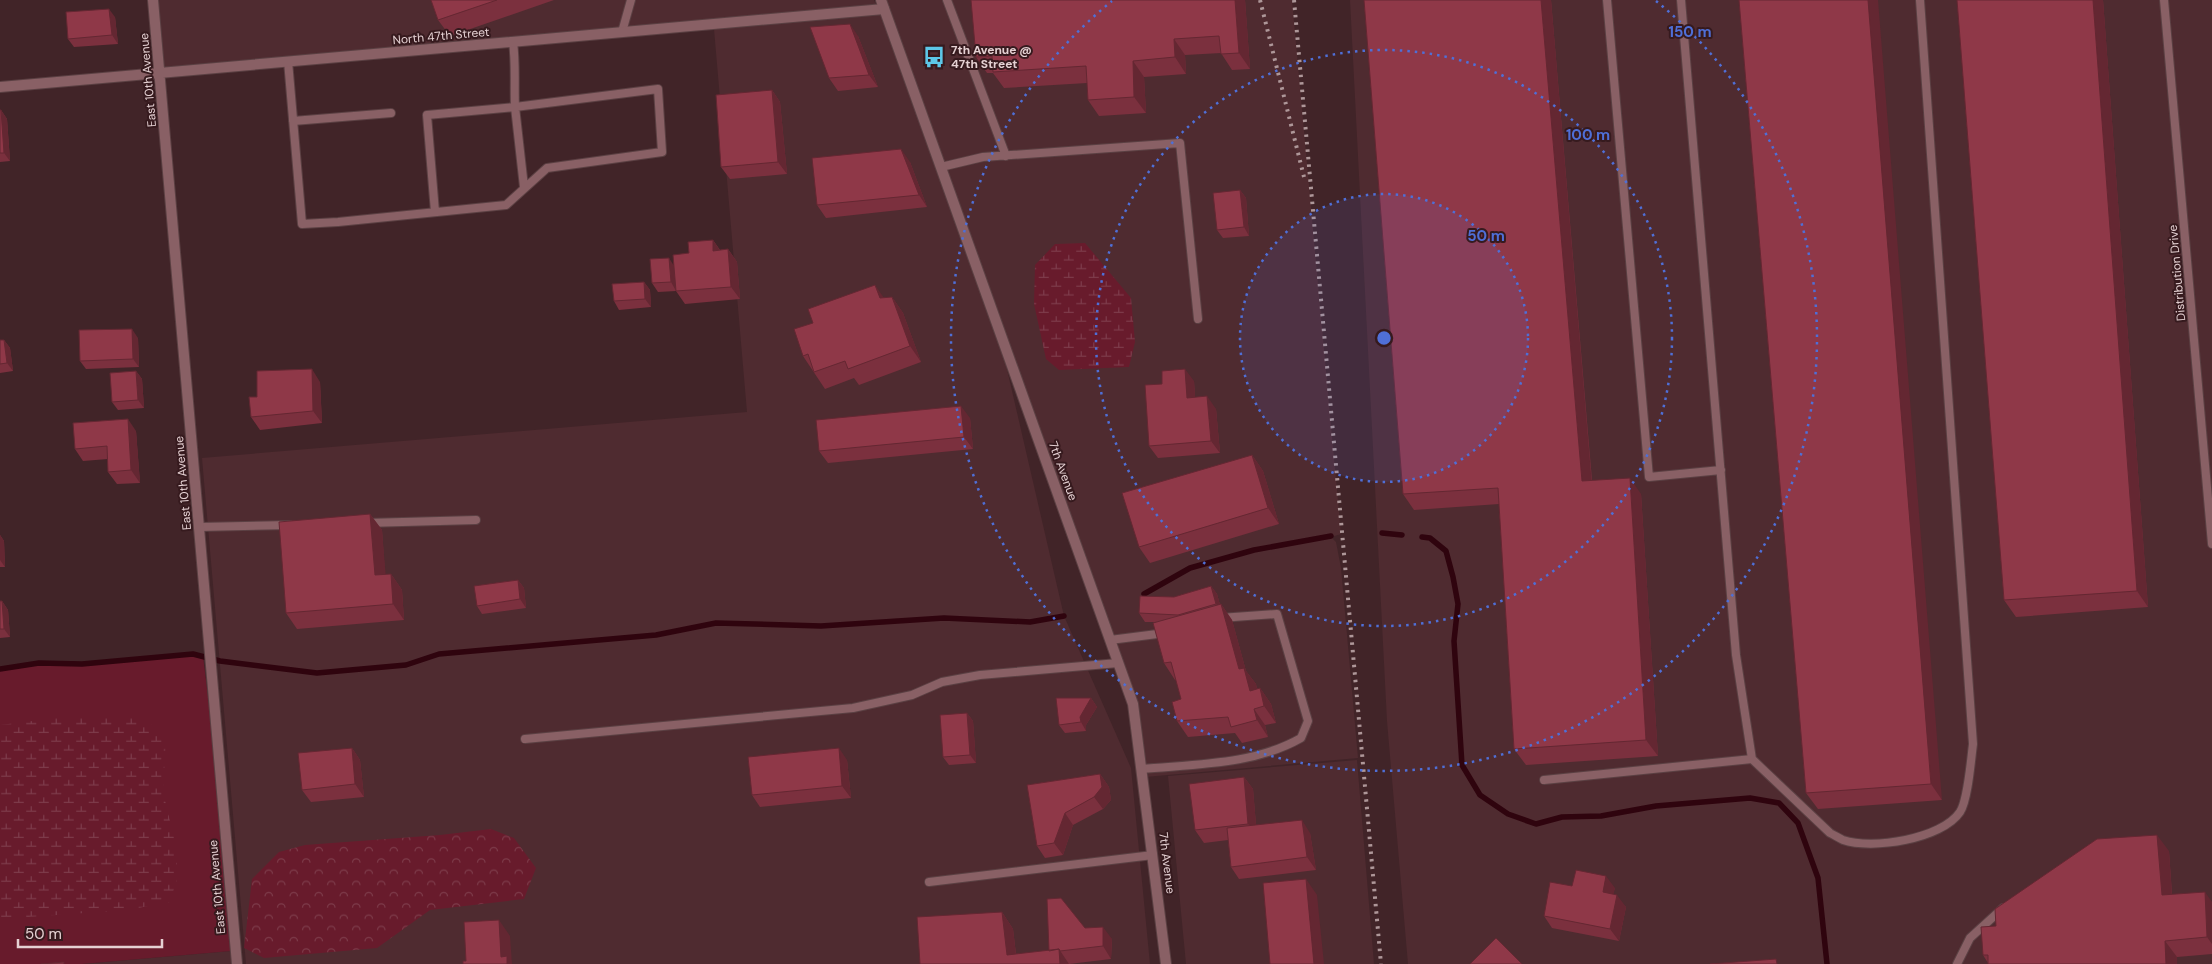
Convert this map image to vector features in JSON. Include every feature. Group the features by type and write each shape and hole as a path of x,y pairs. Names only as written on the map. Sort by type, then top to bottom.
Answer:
{"street":[{"name":"East 10th Avenue","path":"153,0 237,964"},
{"name":"North 47th Street","path":"0,87 622,32 882,5"},
{"name":"7th Avenue","path":"882,5 1133,704 1154,855 1166,964"}],"lane":[{"path":"622,32 631,0"},
{"path":"947,0 1006,156"},
{"path":"1607,0 1649,478 1721,470"},
{"path":"1681,0 1736,656 1752,759 1830,833 1844,840 1874,843 1918,837 1942,828 1960,812 1966,789 1973,744 1920,0"},
{"name":"Distribution Drive","path":"2164,0 2212,544"},
{"path":"513,42 516,63 515,107 524,187"},
{"path":"288,61 302,224 338,222 506,205 547,168 662,152 658,89 515,107 427,115 435,212"},
{"path":"294,121 391,113"},
{"path":"941,168 983,158 1180,143 1198,319"},
{"path":"358,523 476,520"},
{"path":"199,527 300,524"},
{"path":"1142,769 1246,758 1286,747 1301,738 1308,721 1277,614 1228,616 1210,620"},
{"path":"1110,640 1176,630"},
{"path":"525,739 853,708 912,695 942,682 980,675 1118,663"},
{"path":"1544,780 1752,759"},
{"path":"929,882 1154,855"},
{"path":"1958,964 1970,938 2007,905"}],"shaded area":[{"path":"151,0 874,0 878,9 457,41 156,68"},
{"path":"882,0 1292,0 1341,534 1331,537 1336,542 1341,568 1358,758 1145,777 1131,697"},
{"path":"1350,0 2212,0 2212,964 1408,964 1387,721"},
{"path":"884,13 958,216 1006,365 1064,616 1131,768 1150,964 246,964 202,458 747,412 714,29"},
{"path":"1357,760 1374,964 1186,964 1168,776"},
{"path":"231,951 232,964 82,964"}],"green space":[{"path":"1085,243 1131,298 1135,342 1129,367 1059,370 1046,359 1034,304 1035,265 1055,244"},
{"path":"193,654 203,656 226,845 231,951 82,964 0,964 0,669 39,663 82,664"},
{"path":"140,716 166,736 163,792 175,842 178,876 170,902 127,910 0,919 0,725 57,718"},
{"path":"491,829 514,838 536,868 524,899 430,910 377,948 264,958 244,948 252,879 279,852 305,845 440,835"}],"building":[{"path":"431,0 497,0 438,20"},
{"path":"971,0 1235,0 1239,53 1221,54 1219,36 1174,39 1175,57 1133,61 1134,97 1088,100 1086,66 993,72 992,56 976,57"},
{"path":"1364,0 1541,0 1582,481 1630,478 1646,740 1514,749 1498,488 1403,494"},
{"path":"1739,0 1868,0 1931,784 1806,793"},
{"path":"1957,0 2093,0 2137,591 2004,600"},
{"path":"109,9 112,35 68,39 66,12"},
{"path":"850,24 869,75 829,78 810,27"},
{"path":"772,90 778,162 721,167 716,95"},
{"path":"1,110 4,153 0,153"},
{"path":"901,149 919,195 817,205 812,158"},
{"path":"1240,190 1244,227 1217,230 1213,193"},
{"path":"713,240 713,251 728,249 731,287 676,291 673,255 689,253 688,242"},
{"path":"669,258 671,282 652,283 650,259"},
{"path":"644,282 645,299 614,301 612,284"},
{"path":"875,285 880,298 892,297 910,346 848,369 845,361 814,372 808,354 803,356 794,329 813,323 808,309"},
{"path":"132,329 133,359 80,361 79,330"},
{"path":"0,340 4,340 7,363 0,364"},
{"path":"312,369 313,411 251,417 249,397 257,397 257,371"},
{"path":"1185,369 1187,398 1207,396 1211,441 1149,446 1145,385 1162,384 1162,371"},
{"path":"136,371 138,400 112,402 110,373"},
{"path":"961,406 964,437 819,451 816,420"},
{"path":"128,419 131,470 108,472 107,446 75,449 73,423"},
{"path":"1252,455 1268,508 1139,547 1122,493"},
{"path":"370,514 375,575 391,574 393,604 286,613 279,522"},
{"path":"518,580 520,599 477,606 474,586"},
{"path":"1211,586 1216,604 1178,615 1139,613 1140,596 1174,597"},
{"path":"0,601 2,601 4,629 0,629"},
{"path":"1221,604 1239,669 1244,668 1250,691 1260,688 1264,706 1254,709 1257,720 1231,727 1228,717 1177,721 1172,702 1181,699 1171,662 1164,663 1153,623"},
{"path":"1056,698 1091,698 1080,717 1081,722 1059,725"},
{"path":"967,713 970,755 943,757 940,715"},
{"path":"352,748 355,784 302,790 298,753"},
{"path":"839,748 842,786 752,795 748,757"},
{"path":"1100,774 1102,787 1094,797 1065,813 1054,843 1037,846 1027,785"},
{"path":"1244,777 1248,824 1195,830 1189,784"},
{"path":"1302,820 1307,857 1231,867 1227,828"},
{"path":"2157,835 2162,895 2205,892 2207,937 2165,941 2166,964 1988,964 1988,955 1983,955 1981,927 1996,926 1995,909 2097,839"},
{"path":"1576,870 1606,876 1603,892 1617,895 1610,929 1544,916 1550,882 1572,886"},
{"path":"1306,879 1314,964 1270,964 1263,883"},
{"path":"1061,898 1085,928 1103,927 1103,946 1049,951 1047,899"},
{"path":"1002,912 1007,955 1059,949 1060,964 920,964 917,917"},
{"path":"499,920 501,957 507,956 507,964 463,964 463,961 466,961 464,922"},
{"path":"1496,938 1522,964 1470,964"},
{"path":"1776,959 1777,964 1710,964"},
{"path":"64,962 64,964 41,964"}],"waterway":[{"path":"1382,533 1402,535"},
{"path":"1144,594 1190,568 1254,550 1331,536"},
{"path":"1422,537 1430,538 1446,551 1453,577 1458,604 1454,641 1462,765 1480,795 1508,814 1536,824 1562,817 1601,816 1656,806 1750,798 1779,803 1798,823 1818,878 1827,964"},
{"path":"0,669 39,663 82,664 193,654 220,661 317,673 406,665 439,654 656,635 716,623 821,626 944,618 1030,622 1064,616"}],"railway":[{"path":"1260,0 1304,177"},
{"path":"1294,0 1381,964"}],"place":[{"name":"7th Avenue @ 47th Street","path":"934,57"}]}
